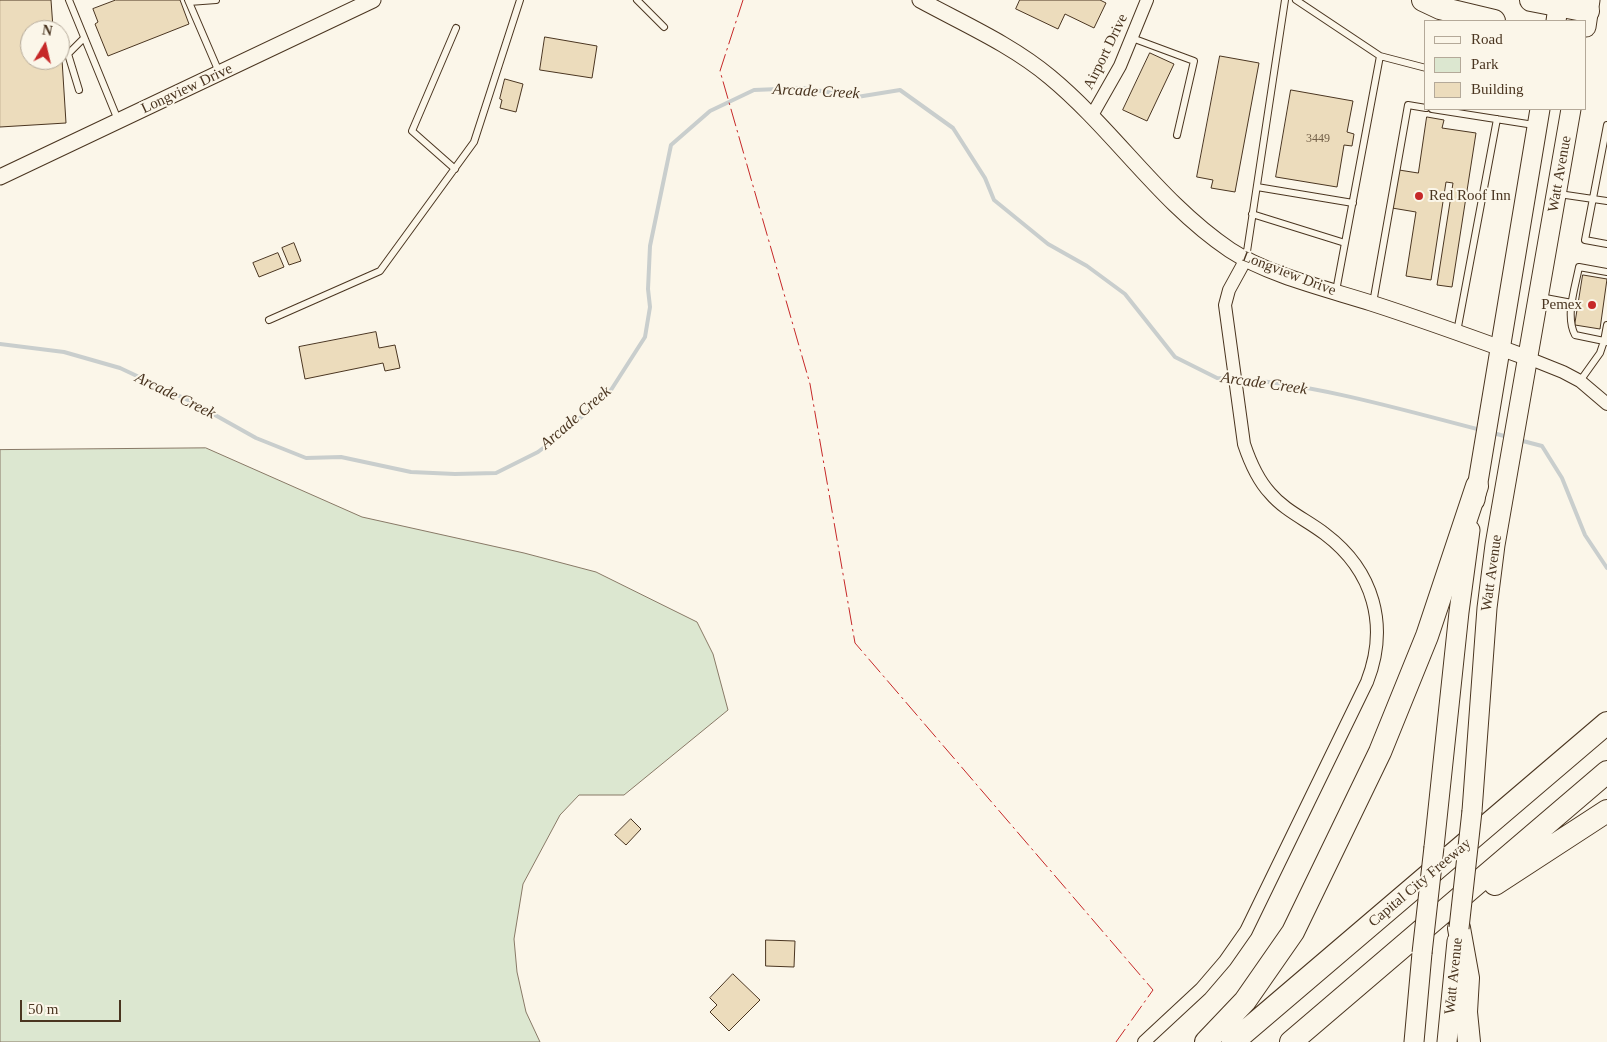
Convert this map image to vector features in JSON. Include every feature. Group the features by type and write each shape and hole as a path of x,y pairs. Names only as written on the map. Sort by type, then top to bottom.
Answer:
{"highway":[{"path":"1422,0 1440,8 1490,20"},
{"path":"1531,0 1558,8 1588,12"},
{"path":"1206,1042 1245,1001 1293,932 1384,743 1427,636 1478,479"},
{"name":"Capital City Freeway","path":"1233,1042 1607,723"},
{"path":"1415,948 1607,772"},
{"path":"1291,1042 1415,948 1607,811"},
{"path":"1459,928 1468,978 1466,1012 1469,1042"}],"main road":[{"name":"Watt Avenue","path":"1446,1042 1472,811 1487,608 1506,485 1571,110"},
{"name":"Watt Avenue","path":"1414,1042 1415,948 1434,847 1459,612 1478,479 1539,117"}],"street":[{"name":"Longview Drive","path":"0,177 373,0"},
{"name":"Longview Drive","path":"920,0 1003,44 1027,59 1050,77 1091,116 1184,215 1205,233 1246,259 1278,273 1456,332 1563,372 1580,381 1607,404"},
{"name":"Airport Drive","path":"1091,116 1120,66 1147,0"},
{"path":"1144,1042 1201,989 1225,962 1246,931 1367,682 1375,658 1378,635 1376,612 1364,578 1339,545 1290,512 1270,494 1259,479 1244,444 1225,306 1228,290 1246,259"}],"lane":[{"path":"69,0 119,121"},
{"path":"216,0 188,1 220,73"},
{"path":"269,320 380,271 474,142 520,0"},
{"path":"637,0 664,27"},
{"path":"1246,259 1284,0"},
{"path":"1296,0 1380,56 1424,67"},
{"path":"455,168 412,131 456,28"},
{"path":"79,90 68,54 84,38"},
{"path":"1132,38 1194,61 1177,135"},
{"path":"1336,292 1380,56"},
{"path":"1373,304 1408,105 1424,108"},
{"path":"1438,110 1497,119 1539,117"},
{"path":"1456,332 1497,119"},
{"path":"1607,125 1585,240 1607,244"},
{"path":"1256,187 1353,203"},
{"path":"1556,193 1607,202"},
{"path":"1252,214 1345,243"},
{"path":"1606,341 1575,335 1570,326 1579,267 1607,272"},
{"path":"1539,296 1572,303"},
{"path":"1580,381 1600,353 1606,341 1607,325"}],"green space":[{"path":"206,448 362,517 524,553 596,572 697,622 713,654 728,710 624,795 579,795 560,815 523,884 514,939 517,972 526,1012 540,1042 0,1042 0,450"}],"building":[{"path":"0,0 51,0 52,20 20,20 20,70 63,70 66,123 0,127"},
{"path":"116,0 180,0 189,24 108,56 95,24 98,22 93,9"},
{"path":"1020,0 1100,0 1106,3 1094,28 1065,14 1058,29 1016,9"},
{"path":"545,37 597,46 592,78 540,70"},
{"path":"1150,53 1174,64 1147,121 1123,110"},
{"path":"1220,56 1259,63 1235,192 1211,188 1213,180 1197,177"},
{"path":"505,79 523,84 516,112 500,108 502,100 500,99"},
{"path":"1291,90 1353,101 1347,132 1354,134 1352,146 1344,145 1337,187 1276,177"},
{"name":"Red Roof Inn","path":"1427,117 1444,120 1442,128 1476,133 1452,287 1437,285 1453,183 1446,182 1431,280 1406,276 1416,212 1392,208 1399,170 1418,173"},
{"path":"294,243 301,261 289,265 282,248"},
{"path":"278,253 284,267 259,277 253,263"},
{"path":"1583,275 1607,279 1600,329 1575,325"},
{"path":"376,332 379,348 395,345 400,368 385,371 383,363 305,379 299,347"},
{"path":"631,819 641,829 626,845 615,835"},
{"path":"766,940 795,941 794,967 766,966"},
{"path":"733,974 760,1000 729,1031 710,1012 717,1005 710,998"}],"waterway":[{"name":"Arcade Creek","path":"0,344 64,352 120,368 190,401 256,438 306,458 341,457 411,472 496,473 538,452 568,429 611,390 645,337 650,307 648,289 650,246 671,145 710,111 754,90 803,88 857,97 900,90 953,128 985,178 994,200 1048,244 1087,266 1125,294 1175,357 1217,378 1232,379"},
{"name":"Arcade Creek","path":"1239,379 1330,392 1481,430"},
{"name":"Arcade Creek","path":"1493,433 1508,437"},
{"name":"Arcade Creek","path":"1519,440 1542,446 1562,478 1585,535 1607,568"}],"power":[{"path":"743,0 720,71 810,384 855,643 1153,990 1116,1042"}],"place":[{"name":"Red Roof Inn","path":"1419,196"},
{"name":"Pemex","path":"1592,305"}]}
